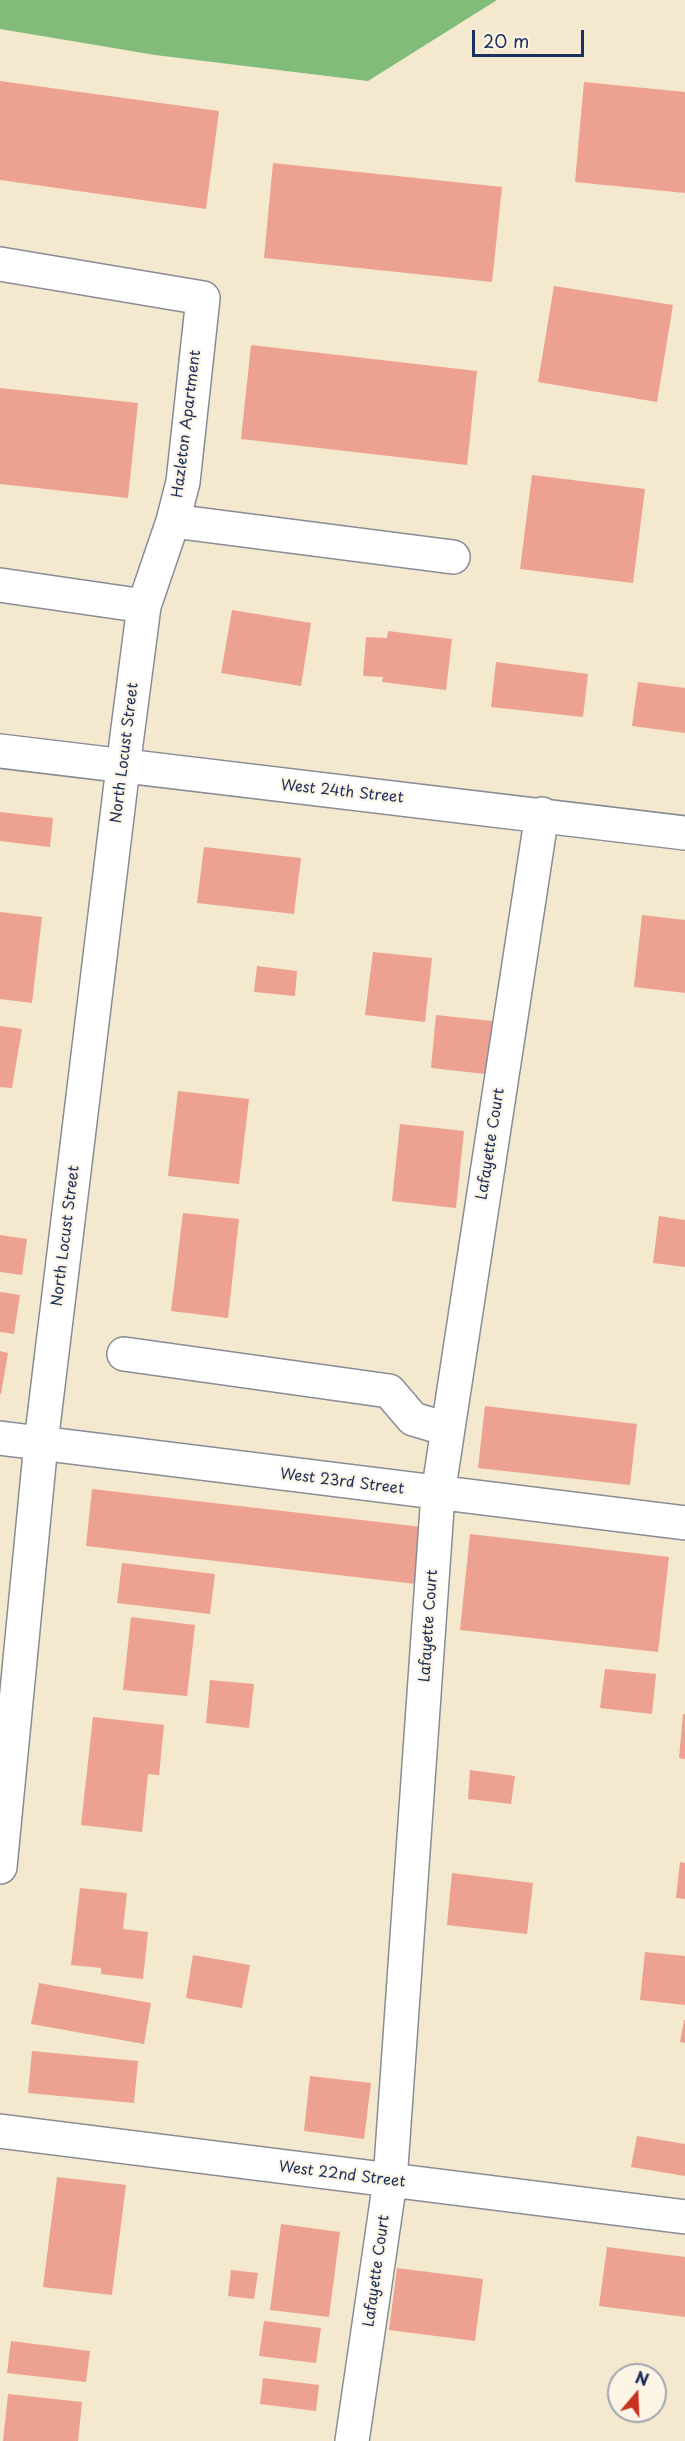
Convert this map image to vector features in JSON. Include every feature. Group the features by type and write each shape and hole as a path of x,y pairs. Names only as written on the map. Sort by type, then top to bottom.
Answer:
{"street":[{"name":"Hazleton Apartment","path":"0,264 203,298 183,482 173,521 144,606"},
{"path":"173,521 453,557"},
{"path":"0,585 144,606"},
{"name":"North Locust Street","path":"0,1868 40,1443 144,606"},
{"name":"West 24th Street","path":"0,752 542,814 685,833"},
{"name":"Lafayette Court","path":"352,2441 390,2181 438,1494 542,814"},
{"path":"124,1354 389,1392 413,1419 447,1429"},
{"name":"West 23rd Street","path":"0,1438 685,1523"},
{"name":"West 22nd Street","path":"0,2132 685,2217"}],"green space":[{"path":"0,0 497,0 368,81 155,55 0,29"}],"building":[{"path":"0,81 219,111 206,209 0,180"},
{"path":"584,82 685,92 685,193 575,182"},
{"path":"273,163 502,187 492,282 264,258"},
{"path":"554,286 673,305 657,402 538,382"},
{"path":"251,345 477,371 467,465 241,439"},
{"path":"0,388 138,403 128,498 0,484"},
{"path":"532,475 645,489 633,583 520,569"},
{"path":"232,610 311,623 301,686 221,673"},
{"path":"388,631 452,639 446,690 382,682 383,677 363,676 366,637 387,638"},
{"path":"496,662 588,674 583,717 491,707"},
{"path":"638,682 685,688 685,733 632,726"},
{"path":"0,812 53,818 50,847 0,841"},
{"path":"204,847 301,858 294,914 197,903"},
{"path":"0,912 42,917 32,1003 0,999"},
{"path":"642,915 685,920 685,993 634,987"},
{"path":"373,952 432,958 425,1022 365,1015"},
{"path":"257,966 297,971 295,996 254,992"},
{"path":"436,1015 501,1022 495,1075 431,1068"},
{"path":"0,1026 22,1029 12,1088 0,1087"},
{"path":"178,1091 249,1099 239,1184 168,1176"},
{"path":"400,1124 464,1131 456,1208 392,1201"},
{"path":"183,1213 239,1219 228,1318 171,1311"},
{"path":"659,1216 685,1220 685,1267 653,1263"},
{"path":"0,1235 27,1239 22,1275 0,1272"},
{"path":"0,1292 20,1295 14,1334 0,1332"},
{"path":"0,1351 8,1353 1,1394 0,1394"},
{"path":"485,1406 637,1424 630,1485 478,1468"},
{"path":"92,1489 422,1527 416,1584 86,1546"},
{"path":"470,1534 669,1557 658,1652 460,1630"},
{"path":"122,1563 215,1574 210,1614 117,1603"},
{"path":"131,1617 195,1625 187,1696 123,1690"},
{"path":"605,1669 656,1674 652,1714 600,1708"},
{"path":"210,1680 254,1684 249,1728 206,1723"},
{"path":"683,1714 685,1714 685,1759 679,1758"},
{"path":"93,1717 164,1725 159,1775 148,1774 142,1832 81,1825"},
{"path":"470,1770 515,1776 511,1804 468,1799"},
{"path":"680,1862 685,1863 685,1899 676,1898"},
{"path":"452,1873 533,1883 527,1934 447,1925"},
{"path":"80,1888 127,1893 123,1929 148,1932 143,1979 101,1974 101,1968 71,1965"},
{"path":"645,1952 685,1956 685,2005 640,2000"},
{"path":"193,1955 250,1965 242,2008 186,1998"},
{"path":"39,1983 151,2003 144,2044 31,2024"},
{"path":"685,2020 685,2043 680,2042"},
{"path":"32,2051 138,2061 134,2103 28,2093"},
{"path":"310,2076 371,2083 364,2139 304,2131"},
{"path":"637,2136 685,2144 685,2176 631,2167"},
{"path":"57,2177 126,2185 112,2295 43,2287"},
{"path":"281,2224 340,2232 329,2317 270,2310"},
{"path":"607,2247 685,2257 685,2317 599,2306"},
{"path":"397,2268 483,2279 475,2341 389,2330"},
{"path":"231,2270 258,2273 254,2299 228,2296"},
{"path":"264,2321 321,2328 316,2363 259,2356"},
{"path":"11,2341 90,2351 86,2382 7,2373"},
{"path":"263,2378 319,2385 316,2411 260,2404"},
{"path":"8,2394 82,2402 78,2441 3,2441"}]}
